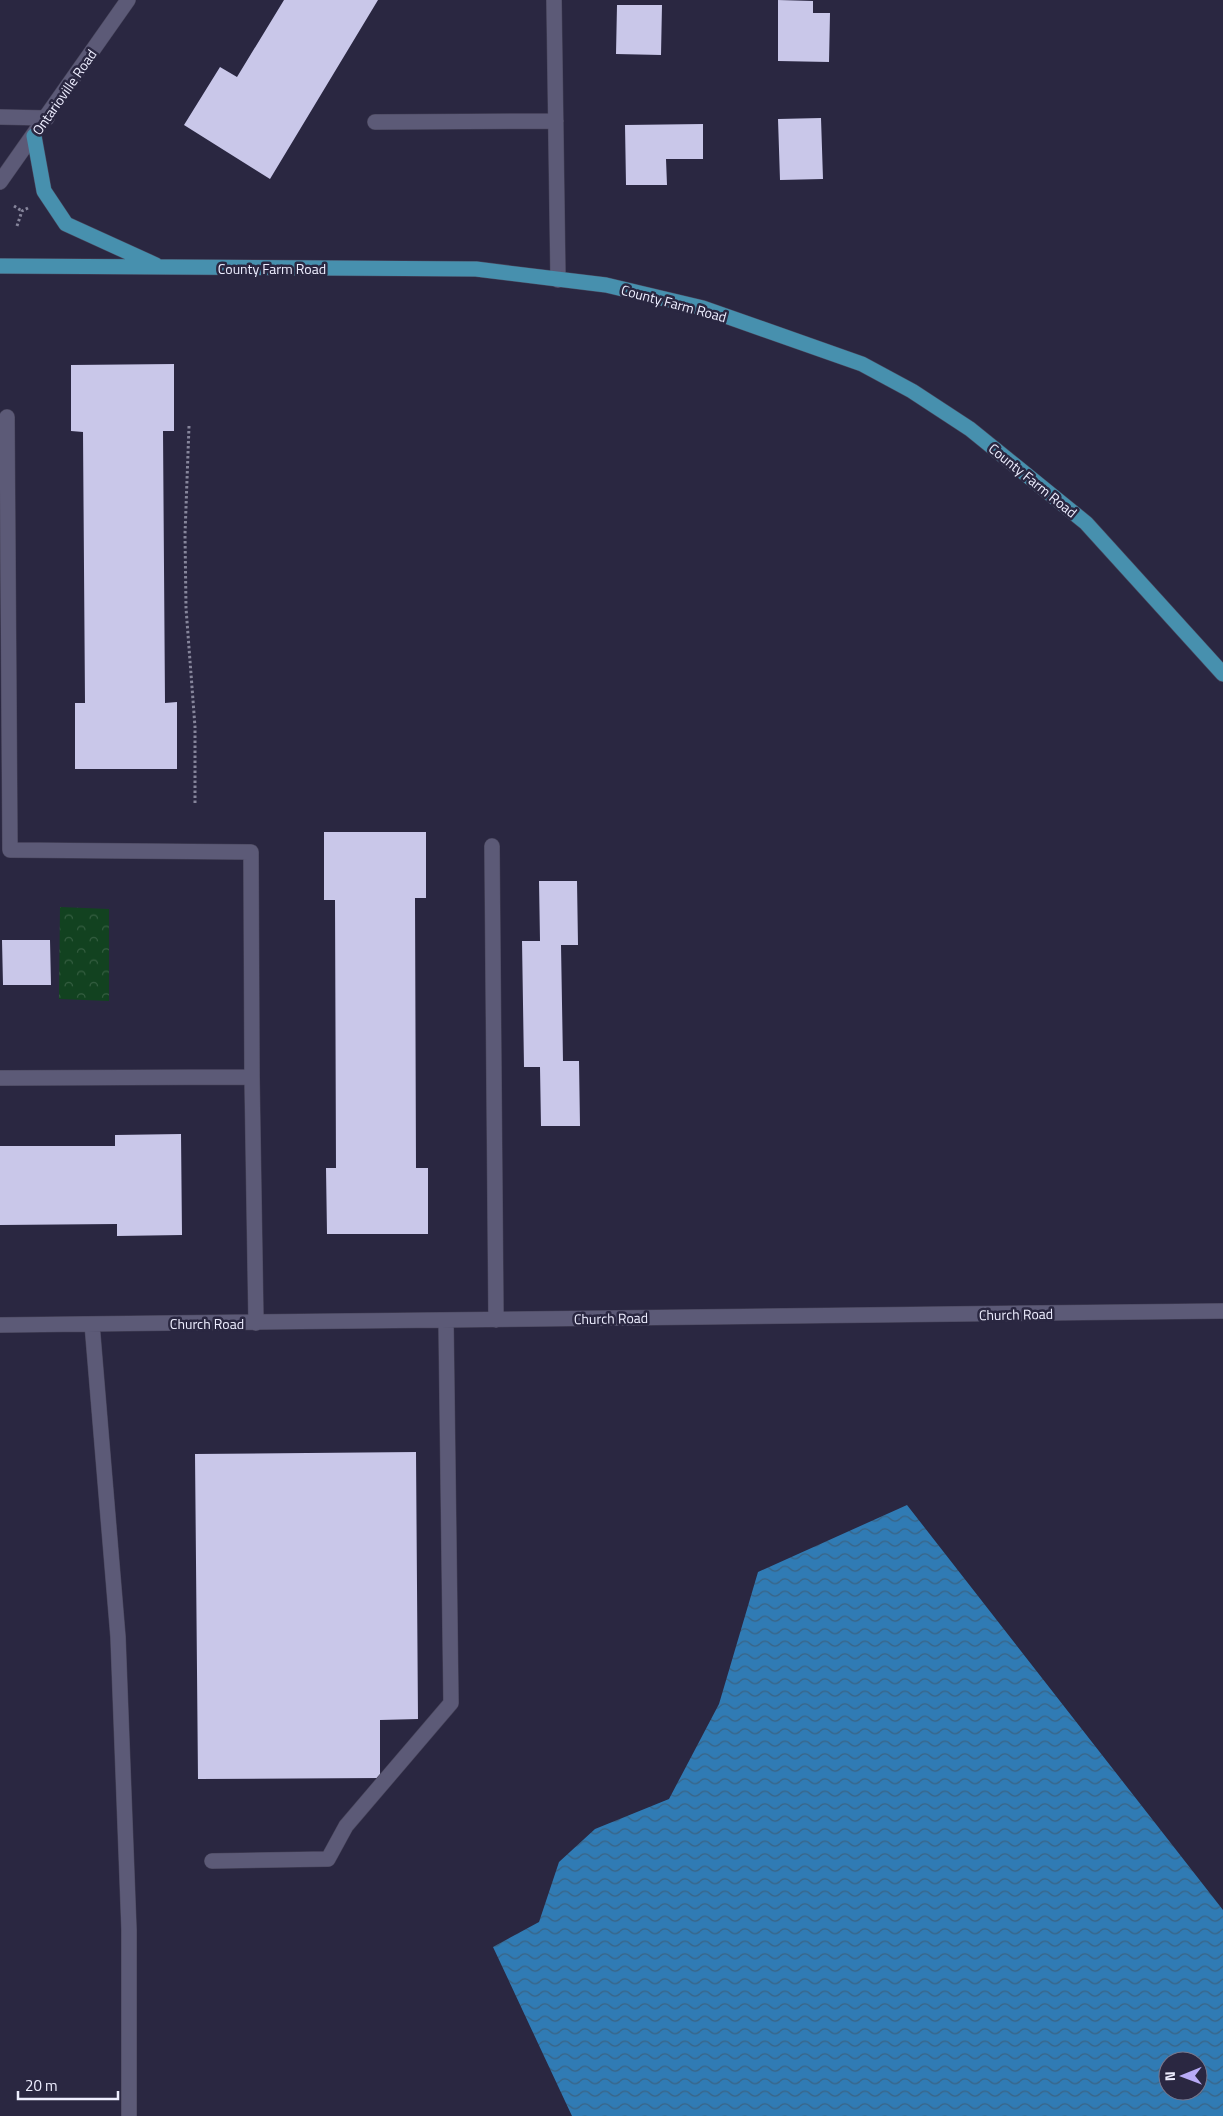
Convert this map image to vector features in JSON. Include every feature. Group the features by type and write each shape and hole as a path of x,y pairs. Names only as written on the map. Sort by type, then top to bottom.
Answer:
{"main road":[{"path":"34,136 44,191 66,224 162,268"},
{"name":"County Farm Road","path":"0,266 476,269 606,285 703,308 862,364 912,391 996,449 1086,522 1223,674"}],"street":[{"name":"Ontarioville Road","path":"0,182 47,118 128,0"},
{"path":"554,0 558,280"},
{"path":"0,117 47,118"},
{"path":"375,122 556,121"},
{"path":"7,417 5,731 10,850 251,852 256,1323"},
{"path":"492,846 496,1320"},
{"path":"0,1078 252,1077"},
{"name":"Church Road","path":"0,1325 1223,1311"},
{"path":"212,1862 328,1859 346,1826 451,1703 446,1320"},
{"path":"92,1324 118,1637 130,1930 129,2116"}],"path":[{"path":"17,226 22,211 33,205"},
{"path":"14,206 22,211"},
{"path":"189,426 185,534 186,608 195,727 195,804"}],"green space":[{"path":"60,907 109,909 109,1001 59,999"}],"water":[{"path":"907,1505 1223,1910 1223,2116 572,2116 493,1947 539,1922 559,1862 595,1829 669,1799 719,1704 758,1572"}],"building":[{"path":"284,0 378,0 270,179 184,125 220,67 237,77"},
{"path":"778,0 813,1 813,13 830,13 829,62 778,61"},
{"path":"617,5 662,5 661,55 616,54"},
{"path":"821,118 823,179 780,180 778,119"},
{"path":"703,124 703,159 666,159 667,185 626,185 625,125"},
{"path":"174,364 174,431 163,431 165,703 177,702 177,769 75,769 75,703 85,703 83,432 71,431 71,365"},
{"path":"324,832 426,832 426,898 415,898 416,1168 428,1168 428,1234 327,1234 326,1168 336,1168 335,900 324,900"},
{"path":"539,881 577,881 578,945 561,945 563,1061 579,1061 580,1126 541,1126 540,1067 524,1067 522,941 540,941"},
{"path":"2,940 50,940 51,985 3,985"},
{"path":"181,1134 182,1235 117,1236 117,1224 0,1225 0,1146 115,1146 115,1135"},
{"path":"416,1452 418,1719 380,1720 380,1778 198,1779 195,1454"}]}
